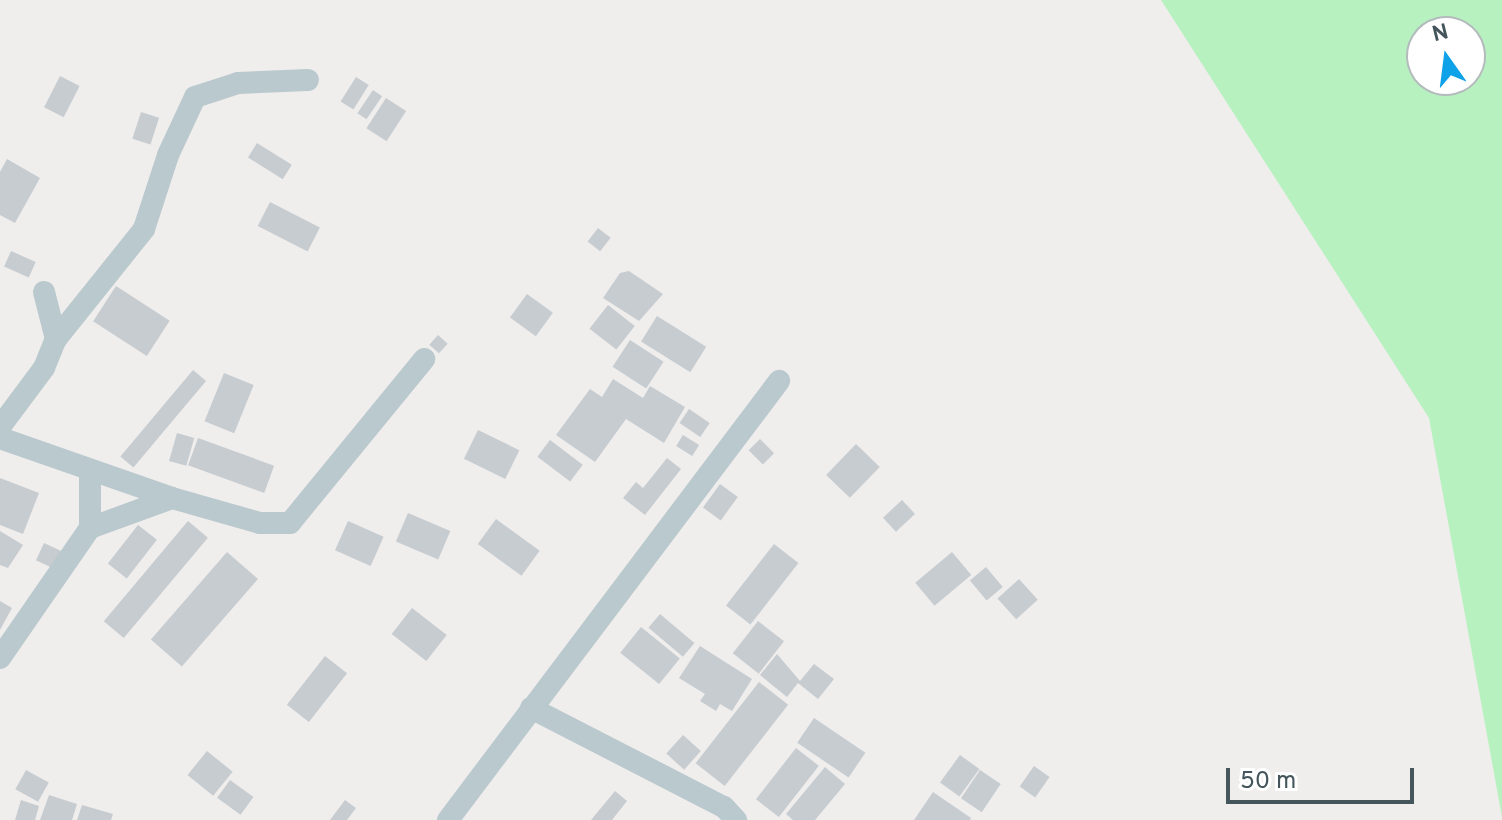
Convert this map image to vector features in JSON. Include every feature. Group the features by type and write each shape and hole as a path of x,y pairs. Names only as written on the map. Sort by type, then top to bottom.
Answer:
{"street":[{"path":"0,427 44,368 56,339 144,229 168,155 195,97 238,83 308,80"},
{"path":"44,292 56,339"},
{"path":"0,438 90,472 172,498 260,523 290,523 424,359"},
{"path":"448,820 779,381"},
{"path":"0,658 90,528 90,472"},
{"path":"90,528 172,498"},
{"path":"531,708 724,807 736,820"}],"green space":[{"path":"1161,0 1502,0 1502,817 1429,418"}],"building":[{"path":"60,76 80,86 64,117 44,107"},
{"path":"356,77 369,85 353,110 341,102"},
{"path":"373,90 382,96 366,119 357,113"},
{"path":"386,98 406,111 387,141 366,128"},
{"path":"141,112 159,118 150,145 132,139"},
{"path":"257,143 292,165 283,179 248,157"},
{"path":"7,159 40,178 15,223 0,215 0,172"},
{"path":"270,202 320,227 308,251 258,226"},
{"path":"598,228 611,238 600,251 588,241"},
{"path":"11,251 36,262 29,278 4,267"},
{"path":"629,271 663,294 639,321 603,298 620,273"},
{"path":"116,286 170,321 147,356 93,321"},
{"path":"527,294 553,313 536,336 510,317"},
{"path":"608,305 635,326 616,350 590,329"},
{"path":"657,316 706,347 690,372 641,341"},
{"path":"438,335 448,344 439,353 429,345"},
{"path":"630,340 664,362 646,389 613,367"},
{"path":"193,370 206,381 133,467 120,457"},
{"path":"224,373 254,385 234,433 205,421"},
{"path":"613,379 643,398 650,386 685,407 664,443 626,419 595,462 556,435 590,389 602,397"},
{"path":"689,409 710,423 700,437 679,423"},
{"path":"478,430 519,450 505,479 464,459"},
{"path":"177,433 194,438 186,466 169,461"},
{"path":"683,435 699,445 692,456 676,446"},
{"path":"198,438 274,466 264,493 188,465"},
{"path":"760,439 774,453 763,464 749,450"},
{"path":"550,440 583,465 570,481 537,457"},
{"path":"856,444 880,467 850,498 826,475"},
{"path":"667,458 681,469 645,515 623,498 636,482 643,488"},
{"path":"0,478 39,493 23,534 0,525"},
{"path":"720,484 738,497 721,520 703,507"},
{"path":"902,500 915,514 896,532 883,518"},
{"path":"408,513 450,531 438,560 396,542"},
{"path":"496,519 540,551 521,576 478,544"},
{"path":"188,521 208,538 124,638 104,621"},
{"path":"348,521 384,537 371,566 335,550"},
{"path":"138,525 157,540 127,578 108,564"},
{"path":"0,531 23,545 8,568 0,565"},
{"path":"44,543 61,551 53,568 36,560"},
{"path":"774,544 798,563 750,625 726,605"},
{"path":"227,552 258,579 182,666 151,640"},
{"path":"952,552 971,575 935,606 915,583"},
{"path":"986,567 1003,587 987,600 970,580"},
{"path":"1019,579 1038,600 1016,619 997,598"},
{"path":"0,601 12,608 0,630"},
{"path":"412,608 447,635 426,661 392,634"},
{"path":"660,614 694,643 683,657 648,628"},
{"path":"758,621 784,641 759,674 733,653"},
{"path":"641,627 680,658 659,684 620,653"},
{"path":"700,646 752,679 732,711 720,704 716,711 700,701 705,694 679,678"},
{"path":"777,654 800,681 814,664 834,679 818,699 798,683 787,697 760,675"},
{"path":"325,656 347,673 309,722 287,705"},
{"path":"759,682 788,705 725,786 696,763"},
{"path":"814,718 865,753 849,778 797,743"},
{"path":"683,735 701,751 684,770 666,754"},
{"path":"796,748 819,766 779,817 756,799"},
{"path":"207,751 233,772 213,796 187,775"},
{"path":"960,755 979,769 959,797 940,783"},
{"path":"1034,766 1050,777 1035,797 1020,786"},
{"path":"825,767 845,784 815,820 793,820 786,814"},
{"path":"26,770 49,783 38,802 15,789"},
{"path":"980,770 1001,784 982,812 961,798"},
{"path":"230,780 253,797 241,815 217,798"},
{"path":"615,791 627,801 612,820 591,820"},
{"path":"933,792 971,818 970,820 914,820"},
{"path":"49,795 77,804 72,820 40,820"},
{"path":"21,800 39,806 35,820 15,820"},
{"path":"345,800 356,808 347,820 330,820"},
{"path":"82,805 113,814 111,820 77,820"}]}
